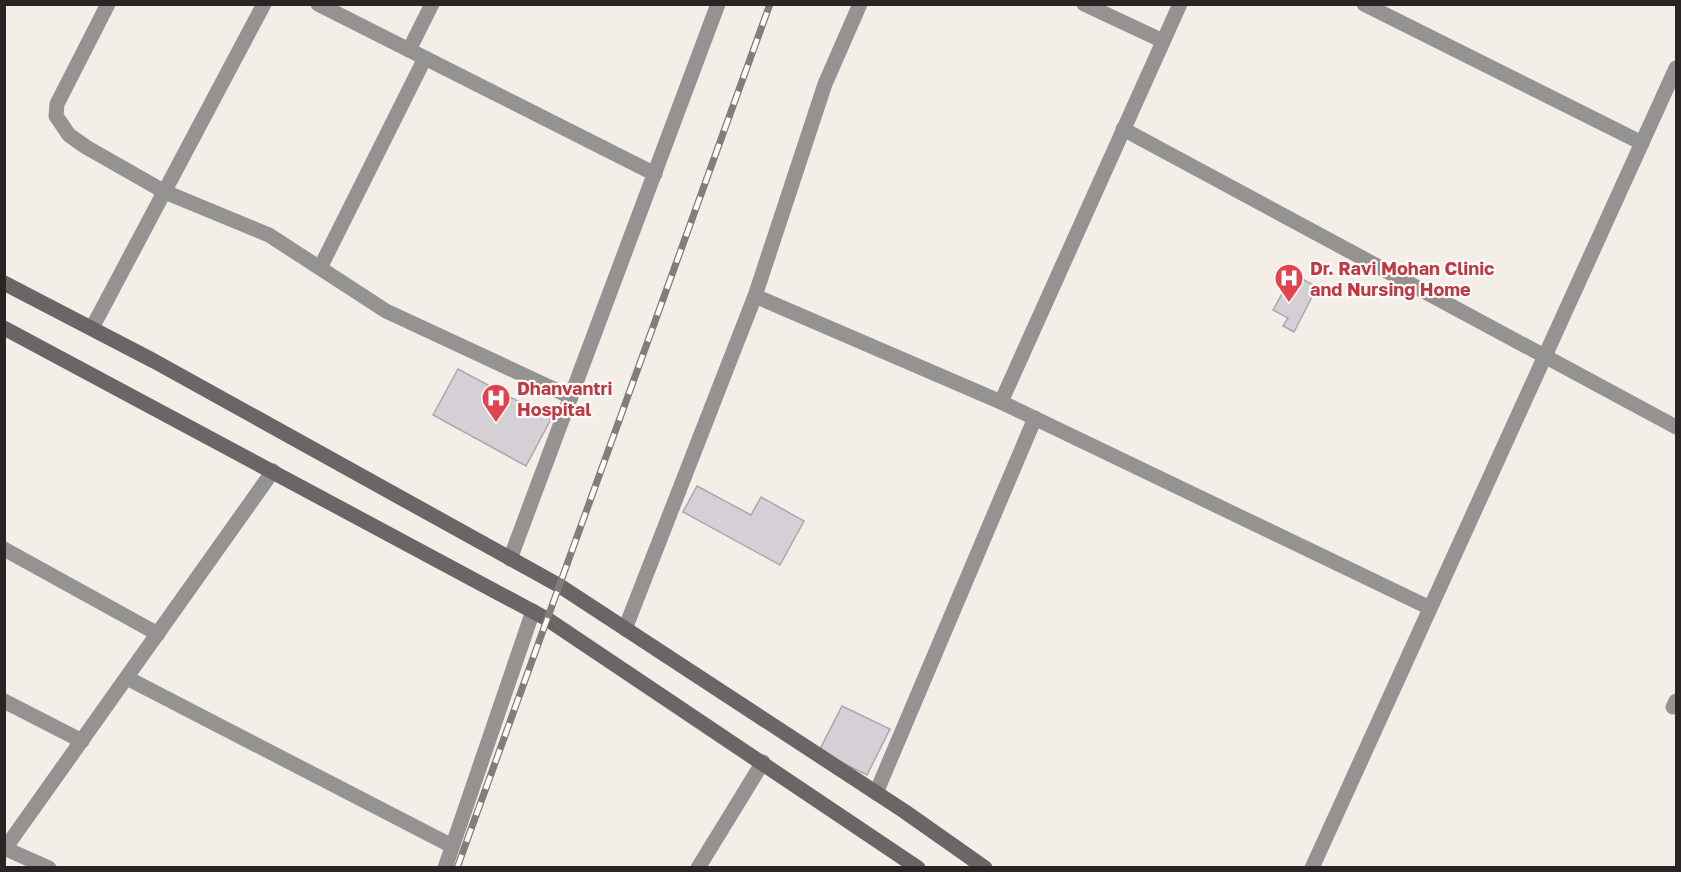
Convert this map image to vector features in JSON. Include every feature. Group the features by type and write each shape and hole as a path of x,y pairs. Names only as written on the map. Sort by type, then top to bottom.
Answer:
{"main road":[{"path":"4,283 92,328 560,586 985,867"},
{"path":"4,328 533,611 918,867"}],"street":[{"path":"108,4 57,104 56,116 69,135 165,192 269,235 386,311 571,397"},
{"path":"92,328 264,4"},
{"path":"318,4 655,174"},
{"path":"409,50 432,4"},
{"path":"510,559 718,4"},
{"path":"625,629 755,296 825,84 860,4"},
{"path":"1084,4 1163,41"},
{"path":"1001,402 1180,4"},
{"path":"1364,4 1642,143"},
{"path":"320,268 425,58"},
{"path":"1312,867 1677,68"},
{"path":"1123,129 1677,427"},
{"path":"755,296 1001,402 1430,608"},
{"path":"876,793 1035,418"},
{"path":"49,867 5,849 273,471"},
{"path":"4,549 158,634"},
{"path":"445,867 533,611"},
{"path":"127,678 452,846"},
{"path":"4,701 81,741"},
{"path":"698,867 763,762"}],"building":[{"path":"1293,274 1317,287 1294,332 1283,326 1288,318 1273,310"},
{"path":"458,369 551,419 526,466 433,415"},
{"path":"697,486 751,515 761,497 804,521 780,565 683,512"},
{"path":"842,706 890,729 867,775 819,751"}],"railway":[{"path":"457,868 770,4"}],"place":[{"name":"Dr. Ravi Mohan Clinic and Nursing Home","path":"1289,304"},
{"name":"Dhanvantri Hospital","path":"496,424"}]}
